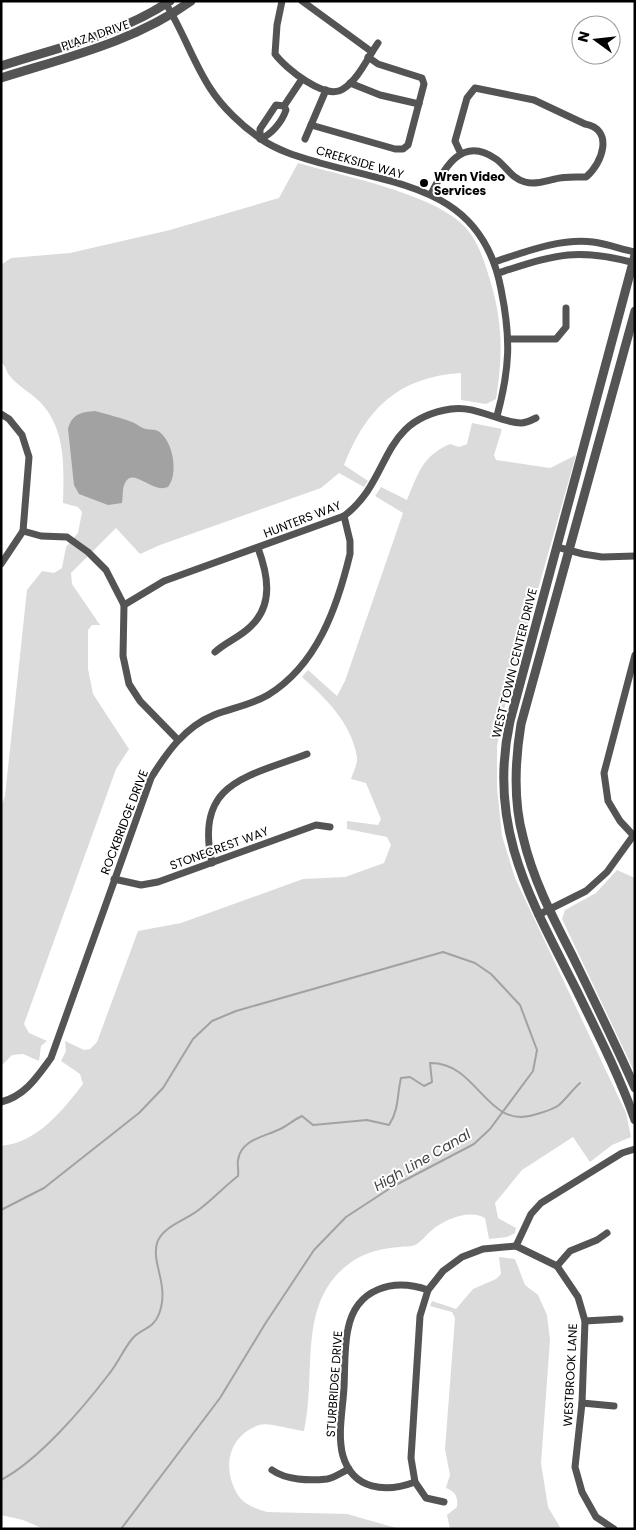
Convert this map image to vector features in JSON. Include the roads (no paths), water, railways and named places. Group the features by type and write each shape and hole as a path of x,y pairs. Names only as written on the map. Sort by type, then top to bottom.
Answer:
{"street":[{"name":"PLAZA DRIVE","path":"1,78 116,42 138,33 172,14 190,1"},
{"path":"282,1 276,25 276,54 280,61 302,79 326,90 335,92 342,90 350,83 378,43"},
{"path":"302,1 370,54 378,64 422,78 424,84 408,145 403,149 371,143 311,125"},
{"name":"PLAZA DRIVE","path":"1,66 112,31 143,18 168,3"},
{"name":"CREEKSIDE WAY","path":"168,3 210,88 230,113 260,138 276,148 299,157 431,194 452,205 476,230 498,273 509,340 509,364 497,416"},
{"path":"284,106 302,79"},
{"path":"350,83 380,95 419,104"},
{"path":"431,194 442,172 457,155 461,154 470,151 484,153 497,160 515,178 529,183 536,183 566,177 586,177 599,163 604,142 601,132 594,126 585,124 534,100 475,88 467,98 455,141 461,154"},
{"path":"305,139 326,90"},
{"path":"276,105 284,106 286,110 285,115 269,135 260,138 260,129 269,119 276,105"},
{"path":"494,262 544,247 572,242 593,242 634,258"},
{"path":"498,273 544,258 570,253 634,258"},
{"name":"WEST TOWN CENTER DRIVE","path":"634,258 510,721 504,763 504,798 510,839 518,866 538,915 610,1061 635,1120"},
{"path":"509,340 556,338 566,327 566,308"},
{"name":"WEST TOWN CENTER DRIVE","path":"635,311 522,724 516,765 517,799 522,836 534,877 612,1035 635,1088"},
{"name":"HUNTERS WAY","path":"124,604 164,581 344,516 367,495 377,478 386,454 396,438 418,419 436,411 462,407 522,423 536,418"},
{"path":"1,414 22,435 29,457 26,513 23,531 1,564"},
{"name":"ROCKBRIDGE DRIVE","path":"1,1102 14,1099 35,1082 51,1058 150,778 178,740 191,728 212,716 267,695 290,679 308,660 326,627 348,560 350,541 344,516"},
{"path":"23,531 41,536 67,537 83,547 106,570 124,604 123,656 129,684 140,701 178,740"},
{"path":"557,547 602,557 635,556"},
{"path":"215,652 226,641 250,628 261,612 267,594 267,573 258,548"},
{"path":"538,915 586,891 607,872 634,837 620,821 608,801 604,773 635,655"},
{"path":"212,863 207,840 207,823 220,796 239,779 307,754"},
{"name":"STONECREST WAY","path":"114,879 141,885 158,882 316,825 330,827"},
{"path":"444,1502 426,1498 415,1482 411,1458 420,1316 428,1290 443,1271 462,1257 483,1249 516,1246 531,1214 541,1203 622,1153 635,1149"},
{"path":"557,1266 570,1251 597,1240 606,1233"},
{"name":"WESTBROOK LANE","path":"516,1246 557,1266 578,1297 585,1321 582,1403 575,1468 582,1492 596,1517 614,1529"},
{"name":"STURBRIDGE DRIVE","path":"349,1469 343,1455 341,1436 348,1329 354,1314 362,1301 374,1291 392,1284 412,1285 428,1290"},
{"path":"585,1321 620,1319"},
{"path":"582,1403 614,1406"},
{"path":"272,1470 281,1476 290,1478 328,1479 349,1469 370,1486 397,1489 415,1482"}],"waterway":[{"name":"High Line Canal","path":"1,1210 44,1188 139,1113 163,1088 193,1039 212,1021 236,1011 443,952 475,963 491,974 520,1005 537,1050 533,1071 490,1129 474,1144 392,1187 346,1217 314,1250 265,1324 220,1398 121,1529"},
{"path":"1,1480 30,1460 60,1432 109,1374 135,1335 154,1323 162,1303 162,1284 156,1259 157,1243 160,1237 170,1227 196,1212 238,1176 240,1153 248,1144 281,1129 302,1116 313,1125 367,1120 389,1125 396,1108 401,1078 410,1077 424,1086 432,1082 430,1063 447,1066 460,1073 494,1106 506,1113 520,1117 537,1114 557,1106 580,1083"}],"place":[{"name":"Wren Video Services","path":"424,183"}]}
